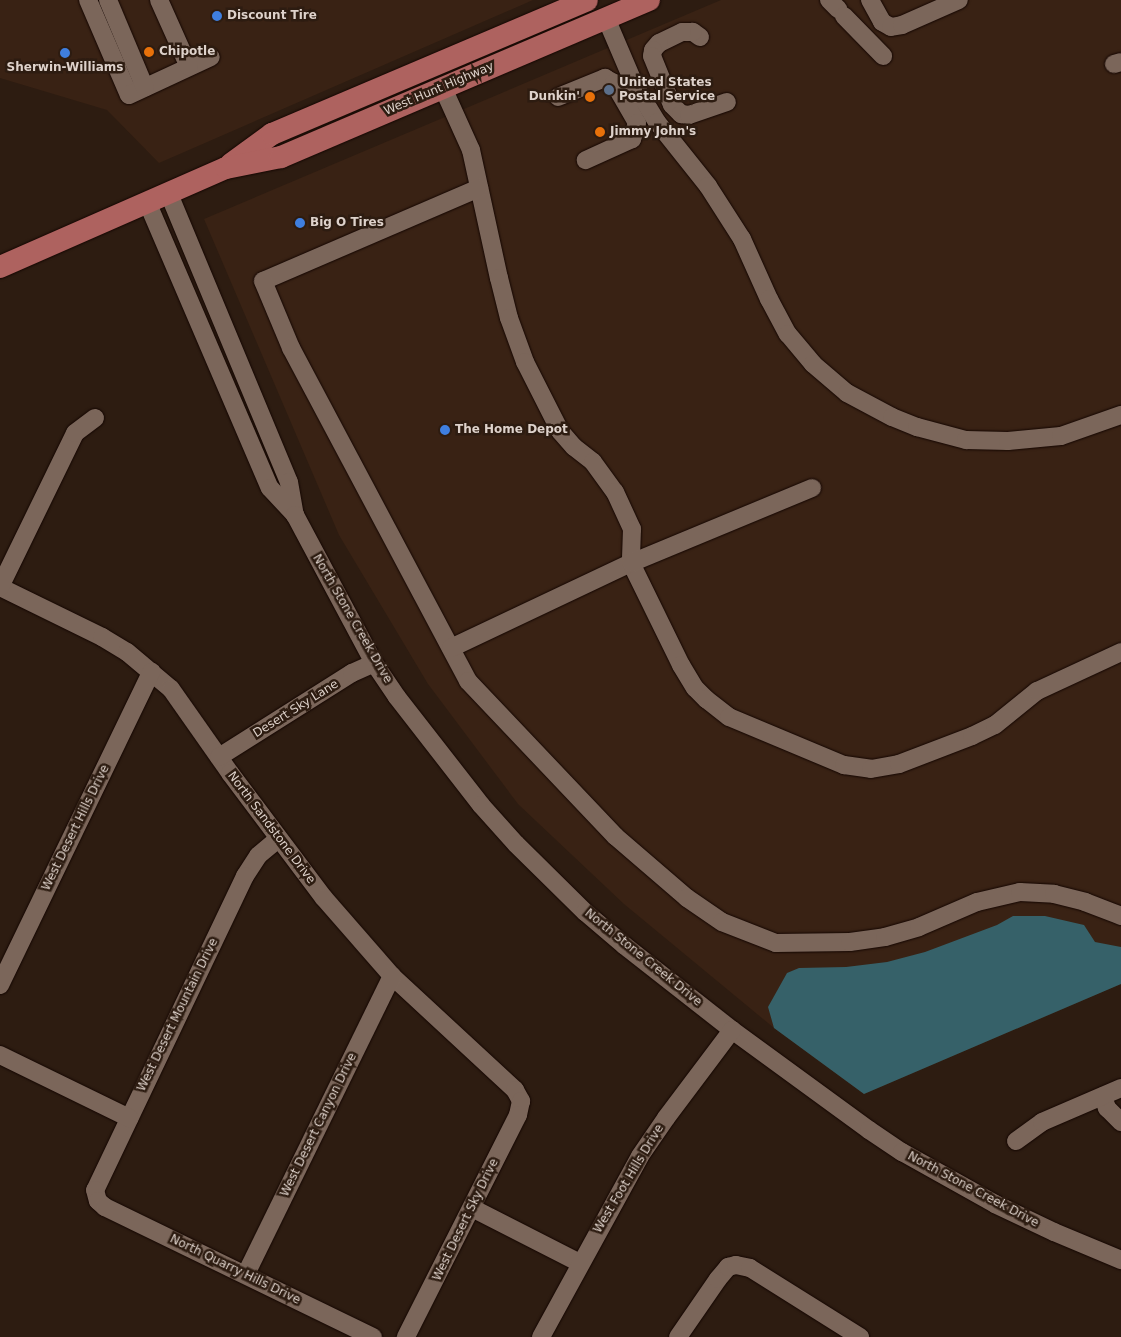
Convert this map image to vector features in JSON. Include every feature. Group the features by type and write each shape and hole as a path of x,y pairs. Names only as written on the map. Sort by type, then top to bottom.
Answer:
{"main road":[{"name":"West Hunt Highway","path":"0,267 148,204 226,168 272,134 587,0"},
{"name":"West Hunt Highway","path":"226,168 281,157 649,0"},
{"path":"432,66 443,88"}],"street":[{"path":"88,0 129,96 211,57"},
{"path":"108,0 146,88"},
{"path":"159,0 189,68"},
{"path":"870,0 882,22 891,27 902,25 959,0"},
{"path":"837,8 883,56"},
{"path":"606,18 635,86 658,122 708,186 742,239 769,300 788,334 813,364 847,393 909,424 940,435 966,440 1008,441 1061,436 1121,415"},
{"path":"700,37 693,32 682,32 658,42 653,50 652,56 672,105 681,114 689,115 728,102"},
{"path":"558,97 605,78 614,83 637,123 632,139 586,160"},
{"path":"443,88 471,150 509,318 524,362 560,432 574,447 593,462 615,492 632,529 631,562 681,665 695,688 706,699 729,716 844,765 871,769 899,764 936,751 995,725 1037,691 1121,652"},
{"path":"479,188 263,280 291,348 468,681 614,836 687,898 722,922 776,942 850,942 886,938 919,927 977,902 1020,892 1054,894 1085,902 1121,916"},
{"name":"North Stone Creek Drive","path":"168,194 289,482 295,515"},
{"name":"North Stone Creek Drive","path":"148,204 270,488 295,515 374,663 420,729 481,805 516,844 599,923 732,1030 834,1106 902,1152 1027,1220 1121,1260"},
{"path":"0,587 75,433 95,418"},
{"path":"451,648 631,562 812,488"},
{"name":"North Sandstone Drive","path":"0,587 102,637 127,652 171,689 278,839 324,898 392,976 515,1090 521,1101"},
{"name":"Desert Sky Lane","path":"219,757 352,673 374,663"},
{"name":"West Desert Hills Drive","path":"0,985 151,672"},
{"name":"West Desert Mountain Drive","path":"98,1201 95,1190 245,876 258,856 278,839"},
{"name":"West Desert Canyon Drive","path":"246,1274 392,976"},
{"name":"West Foot Hills Drive","path":"541,1337 640,1156 732,1030"},
{"path":"0,1055 129,1118"},
{"path":"1016,1141 1042,1122 1121,1088"},
{"path":"1103,1096 1108,1108 1121,1122"},
{"name":"West Desert Sky Drive","path":"406,1337 518,1115 521,1101"},
{"name":"North Quarry Hills Drive","path":"98,1201 105,1207 373,1337"},
{"path":"472,1208 580,1263"},
{"path":"678,1337 728,1267 736,1265 750,1268 860,1337"}],"shaded area":[{"path":"0,0 533,0 159,163 107,110 0,78"},
{"path":"721,0 1121,0 1121,984 864,1094 774,1028 624,904 518,804 428,684 339,535 204,219"}],"water":[{"path":"1013,916 1045,916 1084,925 1095,942 1121,947 1121,984 864,1094 774,1028 768,1007 787,973 799,968 846,967 887,962 925,952 997,925"}],"place":[{"name":"Discount Tire","path":"217,16"},
{"name":"Chipotle","path":"149,52"},
{"name":"Sherwin-Williams","path":"65,53"},
{"name":"United States Postal Service","path":"609,90"},
{"name":"Dunkin'","path":"590,97"},
{"name":"Jimmy John's","path":"600,132"},
{"name":"Big O Tires","path":"300,223"},
{"name":"The Home Depot","path":"445,430"}]}
